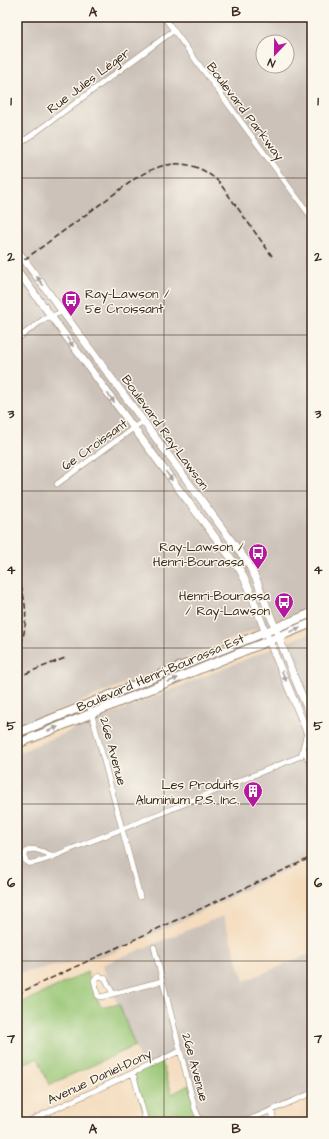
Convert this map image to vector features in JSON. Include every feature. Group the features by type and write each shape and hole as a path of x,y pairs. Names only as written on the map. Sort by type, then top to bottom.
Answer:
{"main road":[{"name":"Boulevard Henri-Bourassa Est","path":"17,733 312,613"},
{"name":"Boulevard Henri-Bourassa Est","path":"17,744 312,623"}],"street":[{"name":"Boulevard Parkway","path":"164,17 312,218"},
{"path":"307,17 312,23"},
{"name":"Rue Jules Léger","path":"17,146 173,31"},
{"name":"Boulevard Ray-Lawson","path":"17,250 248,563 257,581 312,720"},
{"name":"Boulevard Ray-Lawson","path":"17,270 240,570 249,588 265,631 307,732 312,740"},
{"path":"17,339 44,319 62,312"},
{"name":"6e Croissant","path":"57,484 143,421"},
{"path":"146,445 155,438"},
{"name":"26e Avenue","path":"89,704 93,714 140,897"},
{"path":"52,856 30,849 24,856 28,863 37,863 302,756 307,732"},
{"path":"304,748 312,768"},
{"name":"26e Avenue","path":"154,947 195,1109 201,1122"},
{"path":"112,994 105,978 99,976 95,978 93,982 98,996 103,997 162,981"},
{"name":"Avenue Daniel-Dony","path":"27,1122 180,1051"},
{"path":"133,1073 146,1122"},
{"path":"244,1122 312,1093"},
{"path":"272,1111 274,1122"}],"shaded area":[{"path":"17,17 312,17 312,606 17,728"},
{"path":"312,632 312,857 108,955 17,974 17,753"},
{"path":"223,916 244,981 312,953 312,1094 244,1122 202,1122 180,1051 143,1068 102,965"}],"green space":[{"path":"87,972 100,1005 105,1007 119,1004 135,1046 49,1085 38,1058 17,1066 17,1005"},
{"path":"161,1059 172,1094 189,1085 201,1122 146,1122 133,1073"}],"railway":[{"path":"17,265 136,178 157,168 178,164 199,168 219,182 272,256"},
{"path":"17,577 21,586 26,615 24,634 17,653"},
{"path":"17,677 65,658"},
{"path":"17,994 312,857"}],"place":[{"name":"Ray-Lawson / 5e Croissant","path":"71,317"},
{"name":"Ray-Lawson / Henri-Bourassa","path":"258,570"},
{"name":"Henri-Bourassa / Ray-Lawson","path":"284,619"},
{"name":"Les Produits Aluminium P.S. Inc.","path":"253,808"}]}
